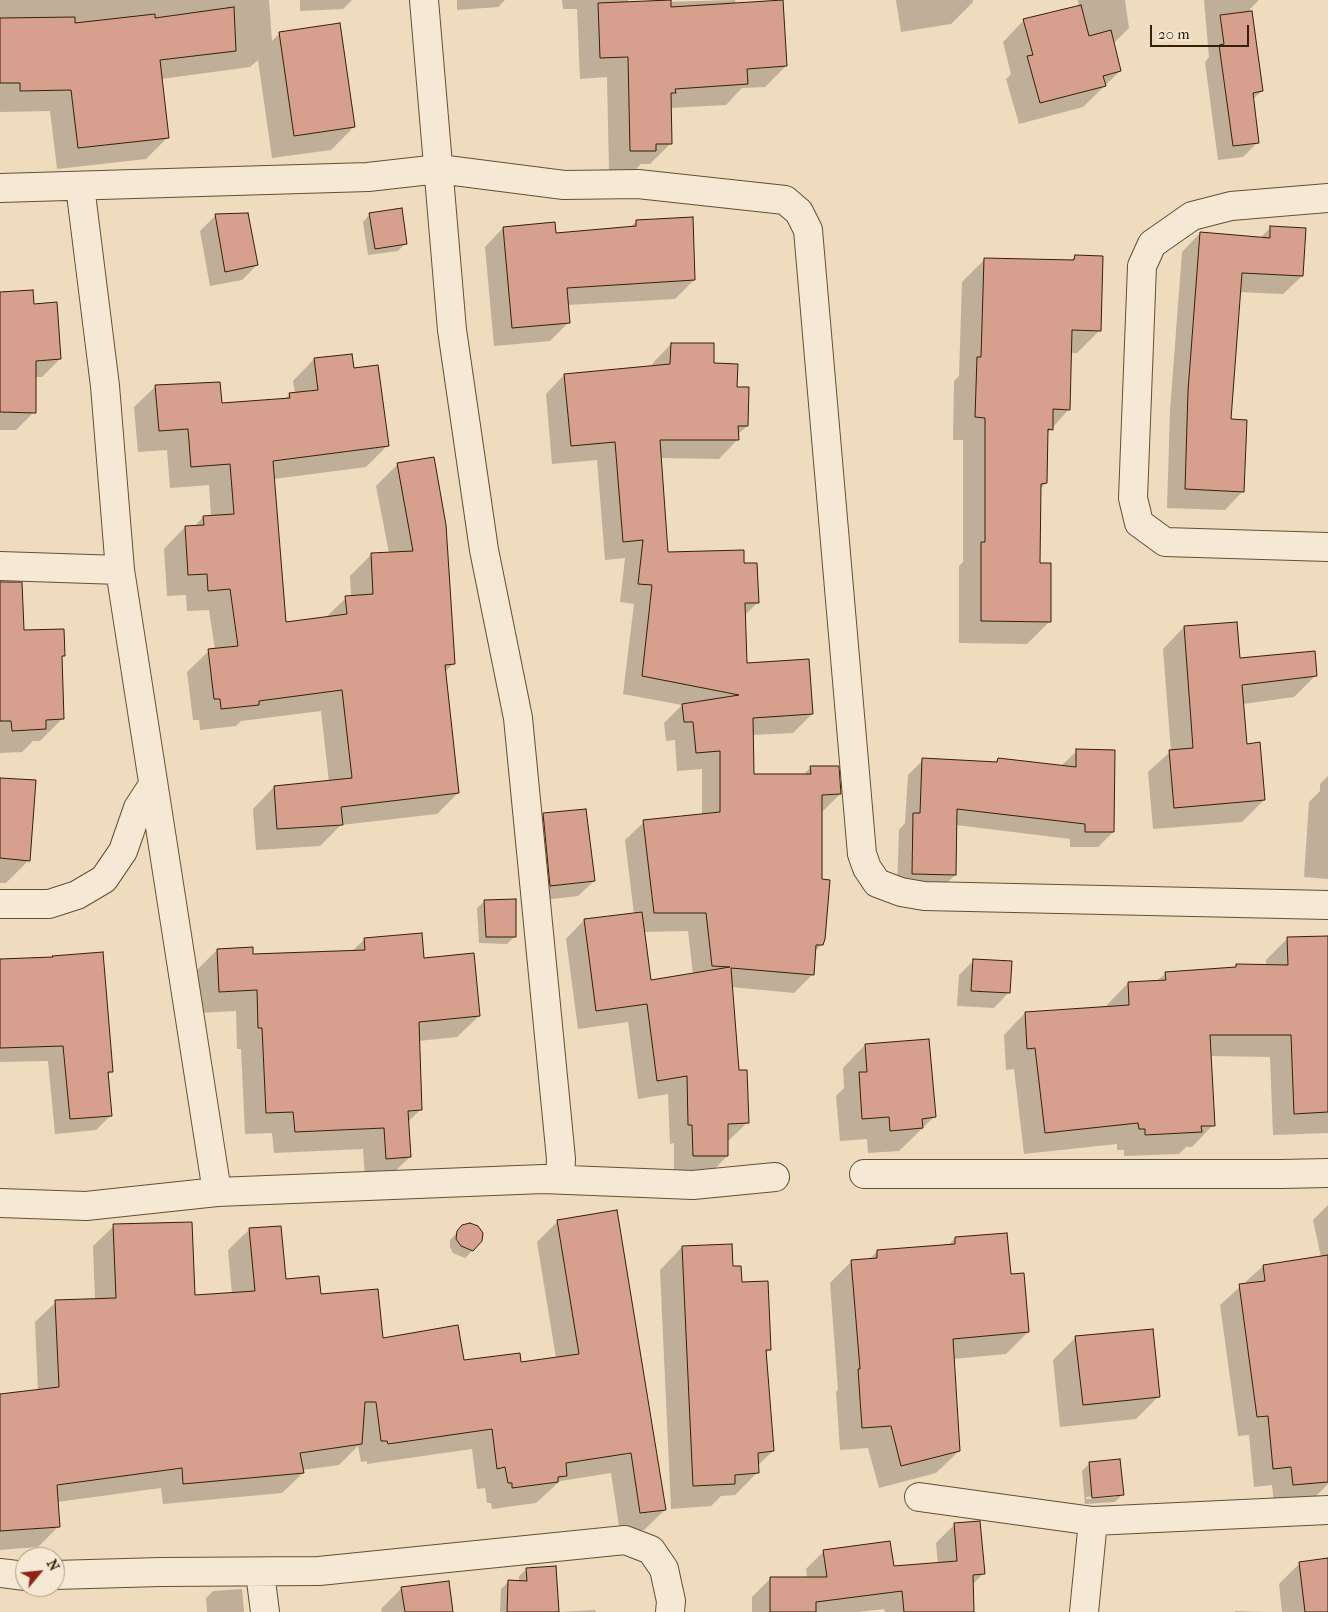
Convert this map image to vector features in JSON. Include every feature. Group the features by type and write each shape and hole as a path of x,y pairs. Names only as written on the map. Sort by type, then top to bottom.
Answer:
{"street":[{"path":"424,0 452,330 484,550 518,718 557,1120 560,1178"},
{"path":"0,188 368,178 439,169 564,185 638,184 785,200 799,212 808,230 862,854 867,868 889,888 924,896 1328,905"},
{"path":"80,186 105,386 120,570 217,1192"},
{"path":"1328,198 1231,206 1192,216 1152,244 1142,266 1133,498 1139,523 1165,542 1328,548"},
{"path":"0,566 120,570"},
{"path":"0,904 49,904 77,895 104,879 123,851 138,808 153,785"},
{"path":"864,1174 1281,1174 1328,1172"},
{"path":"0,1203 86,1206 217,1192 560,1178 693,1185 775,1177"},
{"path":"919,1497 1093,1521 1328,1510"},
{"path":"1084,1612 1093,1521"},
{"path":"65,1575 160,1572 260,1573 377,1567 625,1540 650,1550 664,1569 671,1601 670,1612"},
{"path":"0,1573 15,1575"},
{"path":"260,1573 265,1612"}],"building":[{"path":"671,0 671,7 783,0 787,66 747,69 748,84 675,89 676,93 671,93 672,144 656,144 656,151 630,151 628,57 600,58 598,3"},
{"path":"1081,5 1089,36 1111,30 1121,71 1103,76 1106,86 1040,103 1027,56 1033,55 1023,19"},
{"path":"234,7 236,51 160,60 169,138 78,148 71,90 20,91 20,83 0,83 0,18 75,17 75,23 155,14 155,18"},
{"path":"1252,11 1263,91 1253,93 1259,143 1233,146 1219,45 1224,44 1220,15"},
{"path":"340,23 355,127 294,136 279,32"},
{"path":"402,208 407,244 375,249 369,213"},
{"path":"248,213 258,265 225,272 215,214"},
{"path":"693,217 695,280 567,288 570,323 512,328 503,227 555,222 556,233 636,226 636,220"},
{"path":"1270,226 1306,228 1303,276 1242,273 1231,419 1247,420 1244,492 1185,489 1188,391 1200,232 1270,238"},
{"path":"1075,255 1103,256 1101,331 1072,330 1070,410 1053,409 1053,430 1048,429 1047,483 1041,484 1040,563 1051,563 1051,622 981,621 981,542 985,542 985,418 975,417 977,357 981,357 984,258 1074,260"},
{"path":"33,290 34,304 57,302 61,359 36,361 36,413 0,412 0,292"},
{"path":"671,343 714,343 714,363 738,364 737,387 749,387 748,426 738,426 739,440 660,440 668,552 744,550 744,563 757,563 759,603 745,603 747,663 809,659 813,714 753,718 754,774 811,774 810,766 839,766 841,794 822,795 822,879 830,880 825,939 823,945 816,945 814,975 731,968 739,1070 747,1070 749,1123 728,1124 728,1156 693,1156 692,1125 688,1125 687,1076 657,1081 647,1004 596,1011 584,919 642,912 651,980 730,967 712,966 706,913 654,913 643,820 720,812 720,751 696,753 693,722 684,722 682,704 739,695 642,676 652,585 638,584 643,540 623,542 615,442 571,446 564,374 670,364"},
{"path":"352,354 354,368 378,365 389,446 273,461 286,622 347,614 345,596 373,594 371,553 413,551 397,463 434,457 446,525 455,664 445,665 459,793 341,807 343,825 277,829 274,786 352,778 342,690 259,701 259,705 221,709 220,699 214,699 208,649 238,646 230,589 208,591 207,574 188,575 185,526 204,525 203,516 234,514 230,464 191,467 188,429 159,431 155,385 220,382 222,403 290,398 289,393 318,390 314,358"},
{"path":"0,582 22,582 24,630 64,629 65,656 62,656 64,719 46,720 46,729 12,731 11,721 0,721"},
{"path":"1237,622 1240,658 1315,651 1317,676 1242,685 1247,744 1260,742 1265,800 1174,808 1169,750 1193,748 1184,626"},
{"path":"1076,749 1115,750 1114,832 1085,832 1085,824 957,809 956,875 912,874 913,813 920,813 922,758 997,762 998,758 1076,767"},
{"path":"0,778 36,780 30,861 0,858"},
{"path":"586,809 595,881 550,886 543,813"},
{"path":"516,899 516,937 486,937 484,900"},
{"path":"422,933 424,958 474,953 480,1016 419,1022 422,1110 408,1111 411,1157 386,1159 384,1128 295,1132 293,1112 266,1113 262,1028 258,1028 257,990 219,992 217,949 253,947 253,954 365,950 364,938"},
{"path":"1328,936 1328,1112 1294,1114 1291,1035 1210,1035 1215,1126 1201,1126 1202,1132 1145,1135 1145,1129 1139,1129 1138,1123 1045,1133 1035,1048 1027,1049 1025,1012 1129,1005 1128,982 1166,980 1165,972 1236,967 1236,964 1288,965 1287,937"},
{"path":"103,952 113,1072 108,1072 112,1116 70,1119 63,1046 0,1048 0,959 53,957"},
{"path":"973,959 1012,961 1010,993 971,991"},
{"path":"929,1039 936,1117 922,1119 923,1128 890,1131 889,1117 862,1119 859,1072 867,1072 865,1044"},
{"path":"617,1210 666,1510 640,1513 631,1453 566,1463 567,1476 558,1477 558,1482 512,1488 512,1483 508,1483 505,1467 497,1469 492,1429 388,1444 387,1441 381,1441 376,1402 365,1402 362,1444 300,1453 304,1473 183,1484 182,1468 57,1485 60,1527 0,1531 0,1394 59,1387 55,1300 116,1298 113,1224 192,1222 195,1295 255,1291 249,1228 281,1226 286,1279 319,1276 321,1294 378,1289 383,1338 458,1325 464,1360 520,1353 521,1362 579,1354 557,1220"},
{"path":"470,1223 478,1226 483,1233 482,1241 473,1251 461,1246 456,1239 457,1231 462,1225"},
{"path":"1007,1233 1011,1274 1024,1273 1029,1332 953,1339 960,1451 901,1466 891,1426 862,1428 858,1369 860,1369 851,1260 877,1258 877,1250 955,1244 955,1237"},
{"path":"732,1244 733,1266 741,1266 742,1282 768,1281 771,1350 766,1350 774,1451 758,1453 759,1473 735,1475 735,1484 693,1486 682,1246"},
{"path":"1328,1255 1328,1482 1293,1485 1291,1467 1273,1469 1268,1416 1257,1417 1239,1284 1265,1281 1263,1265"},
{"path":"1153,1329 1160,1397 1083,1405 1075,1336"},
{"path":"1120,1459 1124,1495 1092,1498 1089,1462"},
{"path":"980,1521 985,1574 973,1575 974,1612 904,1612 902,1591 816,1602 816,1612 770,1612 770,1577 827,1577 823,1550 890,1541 894,1566 957,1561 954,1523"},
{"path":"1328,1558 1328,1612 1305,1612 1299,1562"},
{"path":"556,1566 559,1612 507,1612 508,1580 527,1581 526,1568"},
{"path":"449,1581 453,1612 405,1612 401,1587"}]}
